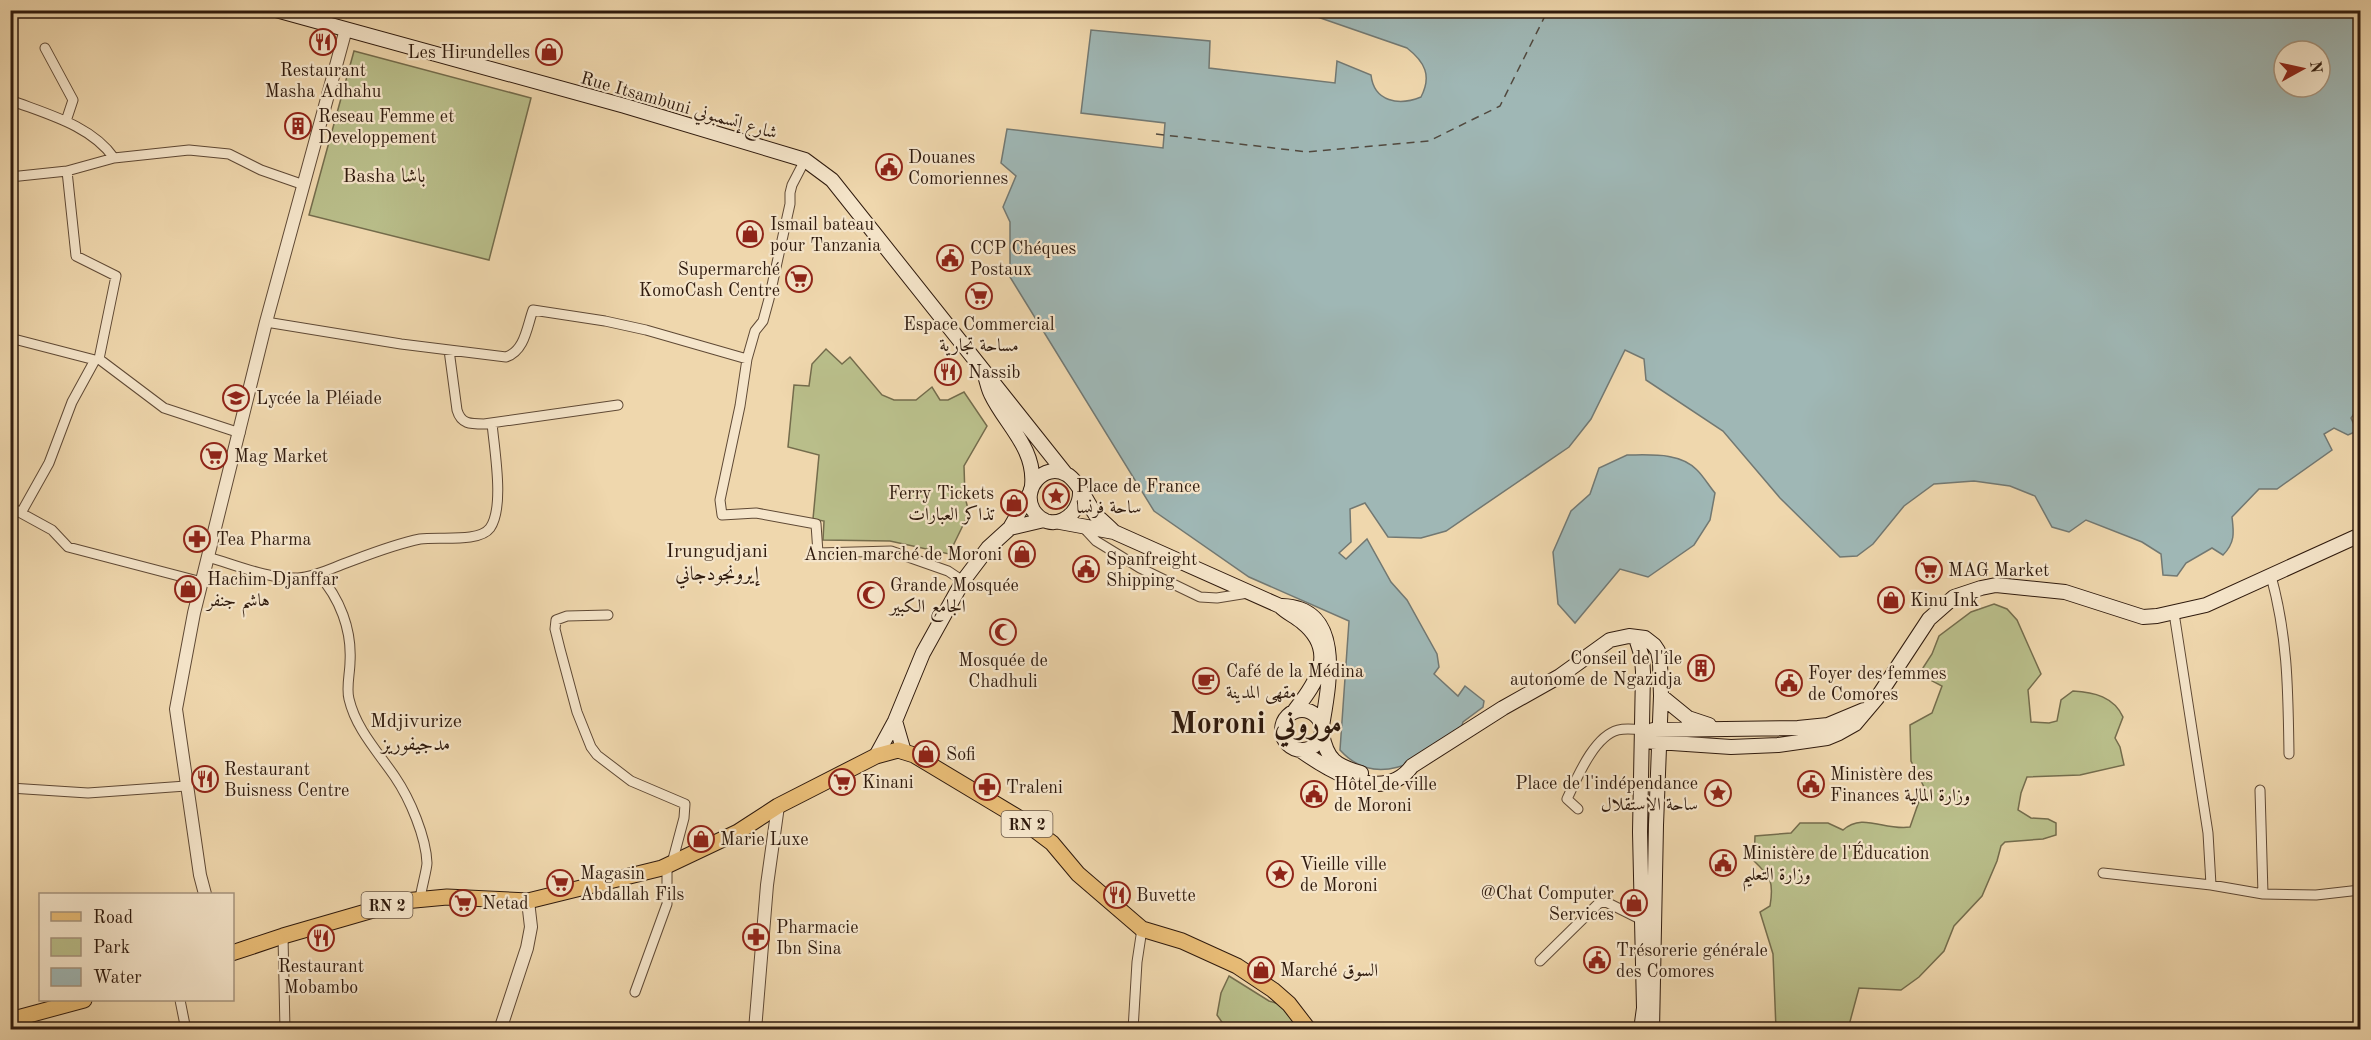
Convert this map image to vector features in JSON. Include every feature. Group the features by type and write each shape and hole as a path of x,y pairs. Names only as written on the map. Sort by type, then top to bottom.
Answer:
{"main road":[{"name":"Rue Itsambuni شارع إتسمبوني","path":"276,10 625,106 805,160 832,180 1065,473"},
{"name":"Rue Itsambuni شارع إتسمبوني","path":"984,371 990,393 1027,453 1032,472 1031,490"},
{"path":"876,756 895,721 923,653 963,581 988,548 1010,528 1042,474 1058,471 1065,473 1077,484 1096,515 1114,532"},
{"path":"1031,490 1033,509 1044,520"},
{"path":"1060,522 1073,514 1078,507 1080,492"},
{"path":"1010,528 1044,520 1114,532 1280,606 1309,629 1322,652 1320,673 1295,711 1284,719 1282,732 1288,744 1326,769 1340,776 1362,782 1383,782 1395,779 1406,774 1412,766"},
{"path":"1642,735 1731,747 1778,745 1815,740 1839,733 1855,724 1888,683 1929,619 1953,597 1996,585 2065,592 2143,617 2174,613 2206,605 2361,535"},
{"path":"1280,606 1292,606 1312,616 1329,650 1330,666 1320,739 1312,748 1300,750"},
{"path":"1295,711 1306,710 1317,715 1328,755 1345,767 1376,776 1412,766 1503,708 1560,676 1610,640 1622,636 1645,638 1650,641 1658,651 1661,696 1656,825 1641,1029"},
{"path":"1636,638 1642,657 1640,832 1648,922 1652,1029"},
{"path":"1661,696 1674,709 1699,723 1729,728"},
{"path":"1660,736 1729,728 1798,728 1828,724 1866,709"},
{"path":"895,721 904,752"},
{"name":"RN 2","path":"234,952 380,907 420,899 447,897 528,901 669,865 738,832 778,806 876,756 892,751 914,755 1020,818 1052,843 1078,874 1142,929 1182,941 1238,966 1273,990 1309,1029"},
{"path":"234,941 251,947"},
{"path":"10,1020 77,1001"}],"street":[{"path":"205,893 186,786 176,709 202,582 266,322 346,29"},
{"path":"45,48 73,100 66,121"},
{"path":"10,100 66,121 106,146 114,158"},
{"path":"10,177 67,171 114,158 189,150 229,154 261,170 304,185"},
{"path":"805,160 790,193 790,204 769,299 763,321 755,332 747,359 740,406 720,500 722,515 756,513 816,524 818,553 891,551 948,571 963,581"},
{"path":"21,513 49,463 72,402 97,360 116,276 76,256 67,171"},
{"path":"266,322 499,357 514,355 520,348 533,310 636,328 747,359"},
{"path":"10,338 97,360 164,408 240,433"},
{"path":"449,350 454,399 459,415 467,423 492,423 618,405"},
{"path":"208,557 274,575 296,578 318,574 381,550 420,539 472,537 485,532 493,523 497,501 497,472 492,423"},
{"path":"10,507 52,530 68,547 202,582"},
{"path":"1081,525 1105,547 1140,568 1200,597 1223,598 1248,592"},
{"path":"318,574 330,588 351,640 348,697 357,723 397,779 412,809 424,844 428,866 420,899"},
{"path":"2271,576 2281,613 2285,640 2289,754"},
{"path":"2174,613 2208,833 2211,885"},
{"path":"608,615 567,616 556,620 555,629 577,712 591,747 597,755 631,781 685,804 684,818 669,865 667,904 635,992"},
{"path":"1578,809 1567,799 1584,763 1600,742 1616,730 1642,735"},
{"path":"10,788 88,792 186,786"},
{"path":"2260,790 2263,894"},
{"path":"755,1029 767,885 778,806"},
{"path":"2103,873 2211,885 2263,894 2316,895 2361,890"},
{"path":"500,1029 527,948 531,927 528,901"},
{"path":"1540,961 1598,904 1604,901 1648,922"},
{"path":"1133,1029 1137,962 1142,929"},
{"path":"283,936 285,1029"},
{"path":"180,1001 186,1029"}],"green space":[{"path":"354,51 531,98 489,260 309,215"},
{"path":"826,349 842,364 850,357 882,395 894,400 916,400 932,387 940,400 948,400 964,392 987,426 964,466 965,497 969,513 949,554 890,541 823,540 824,521 813,519 819,455 788,447 794,385 809,386 812,364"},
{"path":"1994,604 2007,609 2017,620 2041,674 2028,690 2031,722 2057,721 2061,700 2073,691 2109,700 2123,717 2115,738 2120,747 2124,765 2080,775 2027,777 2018,810 2031,818 2048,819 2056,823 2056,835 2043,839 2005,842 2001,846 1982,896 1954,926 1944,951 1919,977 1901,990 1859,988 1848,1029 1776,1029 1773,954 1760,912 1770,906 1772,891 1768,876 1754,861 1755,836 1791,833 1800,823 1828,823 1843,830 1858,822 1900,828 1910,827 1924,787 1911,761 1910,725 1932,713 1942,686 1919,674 1932,654 1939,636 1971,612"},
{"path":"1229,976 1269,1001 1285,1006 1306,1029 1226,1028 1217,1015 1221,993"}],"water":[{"path":"1291,11 2360,11 2360,405 2351,418 2357,431 2348,435 2334,428 2324,434 2332,450 2277,489 2259,489 2232,517 2233,538 2223,555 2212,548 2186,563 2177,576 2163,575 2161,554 2142,542 2086,520 2069,532 2052,527 2035,496 2010,486 1974,481 1934,484 1904,506 1873,544 1857,556 1840,557 1780,498 1723,431 1646,380 1644,359 1625,350 1591,419 1569,447 1446,531 1421,538 1388,537 1365,503 1350,509 1351,542 1339,553 1346,559 1367,539 1391,582 1407,600 1437,654 1439,667 1434,674 1458,696 1465,686 1484,701 1483,707 1463,722 1460,733 1416,760 1385,769 1370,768 1355,762 1340,750 1349,621 1249,577 1154,511 1010,277 1010,222 1003,207 1016,176 1001,163 1007,129 1163,148 1165,123 1081,113 1091,30 1210,41 1209,68 1335,83 1337,61 1371,75 1377,91 1389,100 1396,101 1421,97 1426,82 1422,64 1407,48 1306,13"},
{"path":"1627,455 1673,457 1690,464 1715,493 1710,520 1694,545 1648,577 1620,569 1575,623 1558,604 1553,552 1571,511 1590,494 1599,468"}],"ferry route":[{"path":"1156,134 1307,152 1429,141 1500,106 1548,10"}],"place":[{"name":"Restaurant Masha Adhahu","path":"323,42"},
{"name":"Les Hirundelles","path":"549,52"},
{"name":"Reseau Femme et Developpement","path":"298,126"},
{"name":"Douanes Comoriennes","path":"889,167"},
{"name":"Ismail bateau pour Tanzania","path":"750,234"},
{"name":"CCP Chéques Postaux","path":"950,258"},
{"name":"Supermarché KomoCash Centre","path":"799,279"},
{"name":"Espace Commercial مساحة تجارية","path":"979,296"},
{"name":"Nassib","path":"948,372"},
{"name":"Lycée la Pléiade","path":"236,398"},
{"name":"Mag Market","path":"214,456"},
{"name":"Place de France ساحة فرنسا","path":"1056,496"},
{"name":"Ferry Tickets تذاكر العبارات","path":"1014,503"},
{"name":"Tea Pharma","path":"197,539"},
{"name":"Ancien marché de Moroni","path":"1022,554"},
{"name":"Spanfreight Shipping","path":"1086,569"},
{"name":"MAG Market","path":"1929,570"},
{"name":"Hachim Djanffar هاشم جنفر","path":"188,589"},
{"name":"Grande Mosquée الجامع الكبير","path":"871,595"},
{"name":"Kinu Ink","path":"1891,600"},
{"name":"Mosquée de Chadhuli","path":"1003,632"},
{"name":"Conseil de l'île autonome de Ngazidja","path":"1701,668"},
{"name":"Café de la Médina مقهى المدينة","path":"1206,681"},
{"name":"Foyer des femmes de Comores","path":"1789,683"},
{"name":"Sofi","path":"926,754"},
{"name":"Restaurant Buisness Centre","path":"205,779"},
{"name":"Kinani","path":"842,782"},
{"name":"Ministère des Finances وزارة المالية","path":"1811,784"},
{"name":"Traleni","path":"987,787"},
{"name":"Place de l'indépendance ساحة الاستقلال","path":"1718,793"},
{"name":"Hôtel de ville de Moroni","path":"1314,794"},
{"name":"Marie Luxe","path":"701,839"},
{"name":"Ministère de l'Éducation وزارة التعليم","path":"1723,863"},
{"name":"Vieille ville de Moroni","path":"1280,874"},
{"name":"Magasin Abdallah Fils","path":"560,883"},
{"name":"Buvette","path":"1117,895"},
{"name":"Netad","path":"463,903"},
{"name":"@Chat Computer Services","path":"1634,903"},
{"name":"Pharmacie Ibn Sina","path":"756,937"},
{"name":"Restaurant Mobambo","path":"321,938"},
{"name":"Trésorerie générale des Comores","path":"1597,960"},
{"name":"Marché السوق","path":"1261,970"}],"district":[{"name":"Basha باشا","path":"384,175"},
{"name":"Irungudjani إيرونجودجاني","path":"717,562"},
{"name":"Moroni موروني","path":"1256,723"},
{"name":"Mdjivurize مدجيفوريز","path":"416,732"}]}
